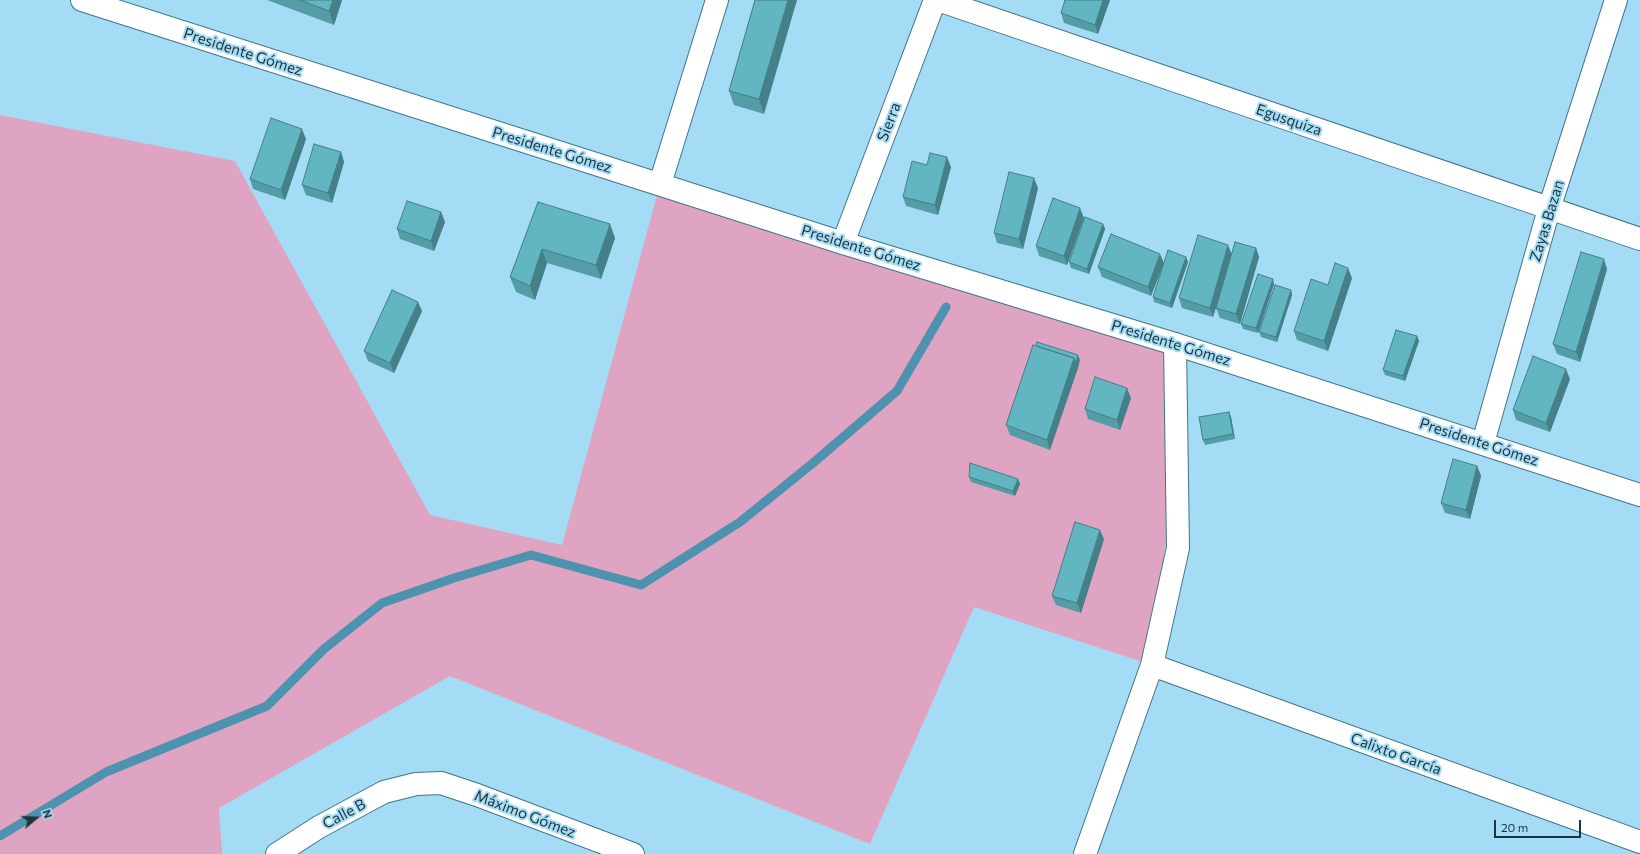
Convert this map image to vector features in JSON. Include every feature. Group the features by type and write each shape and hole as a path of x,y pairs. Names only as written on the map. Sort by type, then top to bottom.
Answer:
{"street":[{"name":"Presidente Gómez","path":"82,0 842,243 1175,344 1640,495"},
{"path":"660,184 717,0"},
{"name":"Egusquiza","path":"937,0 1640,239"},
{"name":"Sierra","path":"842,243 937,0"},
{"name":"Zayas Bazan","path":"1483,443 1549,209 1616,0"},
{"path":"1085,854 1152,665 1178,548 1175,344"},
{"name":"Calixto García","path":"1152,665 1640,842"},
{"name":"Máximo Gómez","path":"416,784 441,783 477,795 566,830 633,854"},
{"name":"Calle B","path":"277,854 319,827 384,792 416,784"}],"shaded area":[{"path":"0,115 235,161 430,515 562,545 660,184 1187,347 1152,665 974,607 870,844 450,676 219,808 222,854 0,854"}],"building":[{"path":"300,0 333,0 329,11"},
{"path":"755,0 788,0 759,99 729,91"},
{"path":"1065,0 1103,0 1095,25 1061,13"},
{"path":"271,118 302,129 281,190 250,179"},
{"path":"314,144 341,152 328,193 302,185"},
{"path":"930,153 947,157 935,205 903,197 912,161 927,165"},
{"path":"1009,172 1034,178 1019,239 994,233"},
{"path":"1053,198 1080,208 1064,256 1036,246"},
{"path":"407,201 441,212 431,241 397,229"},
{"path":"538,202 610,224 596,265 542,249 530,286 510,277"},
{"path":"1085,217 1103,224 1087,269 1069,262"},
{"path":"1111,234 1160,254 1148,287 1098,267"},
{"path":"1198,235 1228,245 1210,308 1179,298"},
{"path":"1235,242 1256,248 1236,314 1216,308"},
{"path":"1168,250 1186,257 1170,303 1153,297"},
{"path":"1581,252 1604,259 1576,352 1553,344"},
{"path":"1335,263 1348,268 1324,341 1294,331 1311,279 1328,285"},
{"path":"1258,274 1273,279 1256,328 1241,324"},
{"path":"1275,285 1291,290 1276,337 1259,332"},
{"path":"392,290 418,302 390,363 364,351"},
{"path":"1396,330 1417,336 1403,376 1383,370"},
{"path":"1037,342 1078,355 1076,363 1074,358 1036,346"},
{"path":"1033,345 1074,358 1047,440 1006,425"},
{"path":"1533,356 1566,369 1546,423 1513,410"},
{"path":"1095,377 1127,388 1117,420 1085,409"},
{"path":"1229,412 1233,434 1203,440 1199,417"},
{"path":"1453,459 1477,466 1466,510 1441,503"},
{"path":"970,463 1018,479 1013,491 969,477"},
{"path":"1075,522 1100,530 1077,603 1052,596"}],"waterway":[{"path":"0,836 106,772 267,706 324,649 382,603 454,578 531,555 641,585 740,522 813,463 897,391 946,307"}]}
